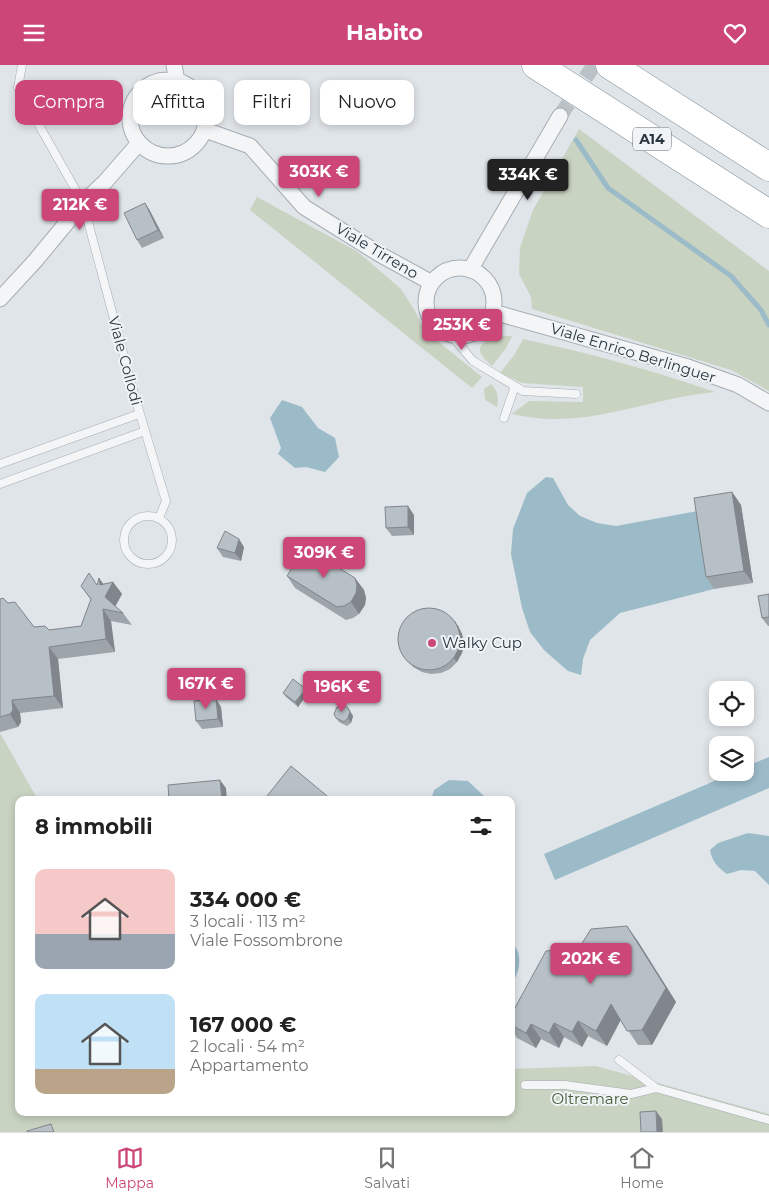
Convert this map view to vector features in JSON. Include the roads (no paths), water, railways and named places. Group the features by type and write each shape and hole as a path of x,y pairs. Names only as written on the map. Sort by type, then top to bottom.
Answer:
{"highway":[{"name":"A14","path":"536,65 769,214"},
{"name":"A14","path":"610,65 769,167"}],"street":[{"path":"174,65 177,80"},
{"path":"133,102 130,109 129,121 132,133 138,143 148,151 158,155 170,157 192,149 200,140 206,125"},
{"path":"470,270 560,116"},
{"name":"Viale Tirreno","path":"205,130 250,146 304,207 381,255 432,283"},
{"path":"0,299 138,143"},
{"path":"470,270 479,274 492,291 494,301 493,312 488,322 472,335 451,335 441,331 428,314 426,304 428,293 432,283 448,271 470,270"},
{"name":"Viale Enrico Berlinguer","path":"493,312 688,367 738,385 769,403"}],"lane":[{"name":"Viale Collodi","path":"22,65 18,88 83,203 140,414 166,501 159,518"},
{"path":"451,335 473,361 523,391 576,394"},
{"path":"504,418 515,386"},
{"path":"0,465 140,414"},
{"path":"0,484 145,431"},
{"path":"144,515 159,518 171,530 173,538 172,547 168,555 154,564 137,562 131,558 124,544 126,529 130,523 144,515"},
{"path":"619,1060 656,1089 769,1120"},
{"path":"525,1085 565,1085 632,1094 656,1089"}],"water":[{"path":"282,400 302,407 318,428 335,438 339,457 325,472 306,467 295,468 278,454 281,448 270,418"},
{"path":"546,477 553,478 568,505 580,516 597,523 616,526 703,510 714,589 620,613 590,640 583,659 581,675 568,671 544,650 530,632 522,608 511,554 513,529 527,493"},
{"path":"769,757 769,788 555,880 544,854 714,781 754,781 754,763"},
{"path":"449,780 468,781 484,796 432,796 434,790"},
{"path":"748,833 769,836 769,885 755,871 741,870 727,874 712,857 710,850 718,843"},
{"path":"515,947 519,957 515,978"}],"waterway":[{"path":"576,140 608,188 731,276 761,310 769,325"}],"tunnel":[{"path":"560,116 594,65"}],"place":[{"name":"Walky Cup","path":"432,643"}],"park label":[{"name":"Oltremare","path":"590,1099"}]}
